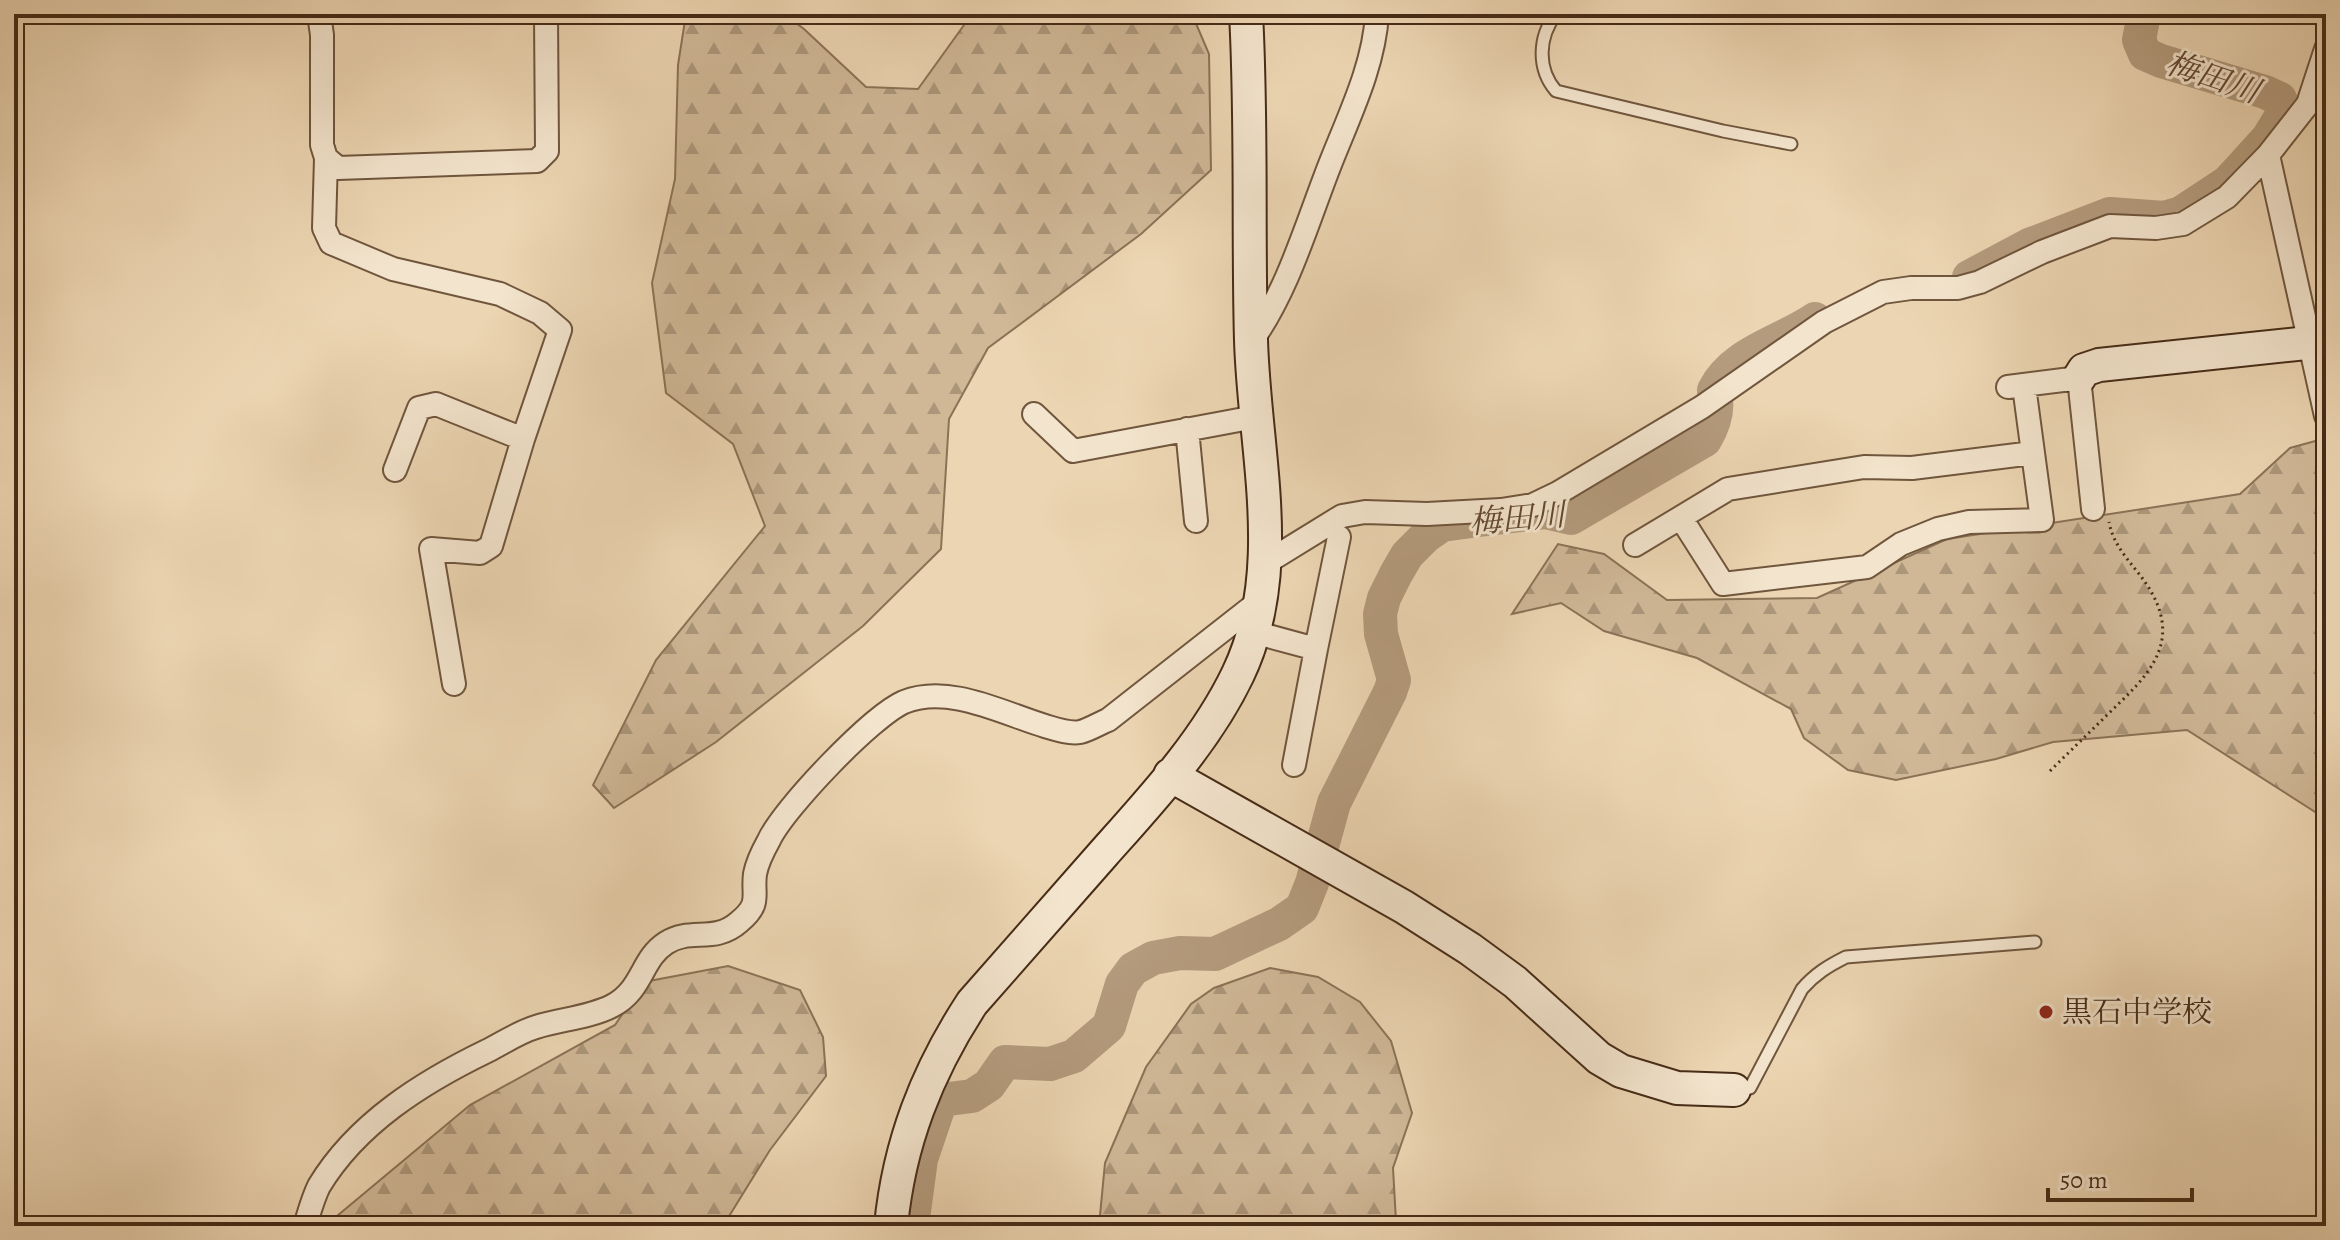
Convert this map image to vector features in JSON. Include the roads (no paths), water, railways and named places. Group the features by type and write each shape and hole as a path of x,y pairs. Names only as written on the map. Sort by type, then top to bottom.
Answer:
{"street":[{"path":"319,14 322,35 322,145 326,158 324,228 331,243 393,269 500,294 540,313 560,330 491,546 480,553 431,549 454,684"},
{"path":"326,158 338,168 537,161 547,151 546,14"},
{"path":"891,1226 894,1190 911,1121 924,1088 959,1024 972,1003 1199,738 1237,675 1253,632 1261,600 1265,526 1251,342 1246,14"},
{"path":"1251,342 1265,322 1286,278 1356,101 1376,29 1377,14"},
{"path":"1264,564 1342,516 1365,512 1427,514 1501,510 1533,505 1595,471 1717,395 1824,322 1883,292 1911,288 1958,288 1980,282 2042,252 2110,226 2156,228 2183,224 2227,197 2268,155 2308,104 2326,49"},
{"path":"2268,155 2318,342 2326,416"},
{"path":"2100,512 2079,378 2084,370 2099,365 2318,342"},
{"path":"1681,518 1723,584 1867,567 1901,544 1938,529 1969,522 2042,520 2033,453 2016,386 2079,378"},
{"path":"395,470 419,408 427,406 436,404 523,439"},
{"path":"1034,414 1073,451 1255,417"},
{"path":"1187,429 1196,521"},
{"path":"1635,545 1728,489 1864,467 1912,468 2033,453"},
{"path":"1294,765 1339,537"},
{"path":"305,1226 318,1188 349,1146 390,1108 446,1071 535,1027 590,1015 614,1005 629,994 643,975 652,955 664,944 681,935 719,935 740,922 757,899 755,873 770,837 822,771 887,712 905,702 942,698 991,707 1059,730 1080,732 1108,720 1261,600"},
{"path":"1253,632 1316,649"},
{"path":"1170,775 1404,907 1470,949 1515,982 1599,1058 1621,1071 1677,1088 1734,1090"}],"lane":[{"path":"1556,14 1548,25 1542,65 1546,79 1556,91 1791,144"},
{"path":"1734,1090 1750,1088 1802,989 1811,978 1846,957 2035,942"}],"waterway":[{"name":"梅田川","path":"1969,277 2029,245 2110,214 2164,218 2181,213 2228,182 2268,138 2285,110 2280,99 2145,54 2139,40 2144,14"},
{"name":"梅田川","path":"912,1226 921,1159 941,1100 972,1096 989,1085 1005,1062 1050,1064 1074,1056 1109,1026 1122,984 1133,969 1153,958 1180,953 1215,954 1279,924 1302,908 1334,803 1394,680 1381,634 1380,614 1384,598 1407,555 1442,525 1545,512 1571,518 1705,440 1715,416 1714,390 1722,377 1745,357 1815,319"}],"place":[{"name":"黒石中学校","path":"2046,1012"}]}
